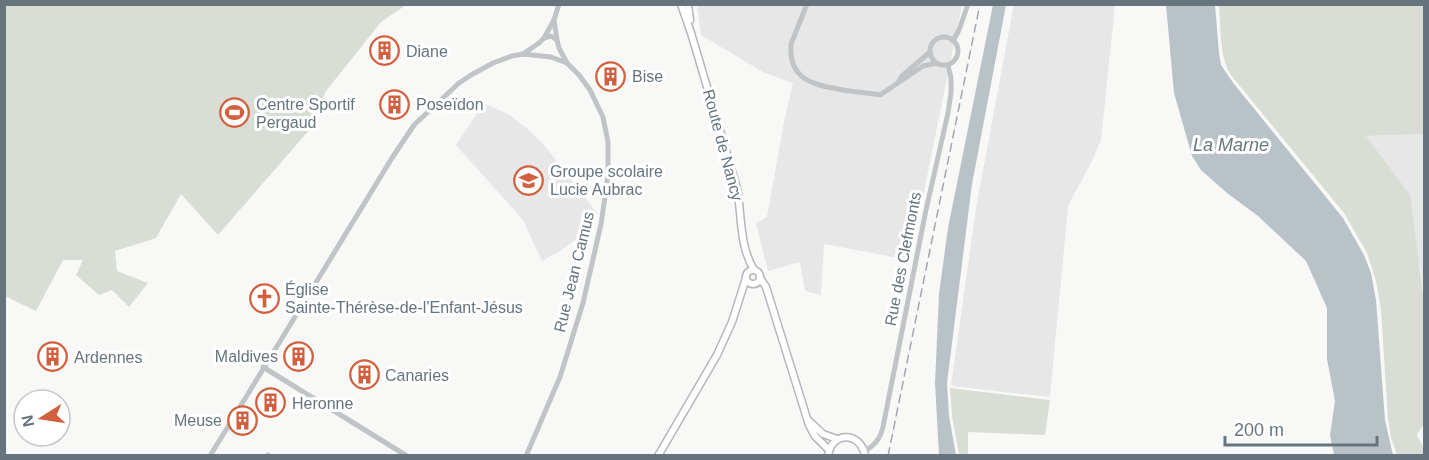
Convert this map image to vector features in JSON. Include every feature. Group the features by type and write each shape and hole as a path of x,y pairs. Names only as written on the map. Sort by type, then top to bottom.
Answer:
{"main road":[{"name":"Route de Nancy","path":"681,4 737,188 742,240 752,277 768,293 806,418 812,431 828,453"},
{"name":"Route de Nancy","path":"688,4 691,33"},
{"path":"657,456 717,355 732,322 740,294 752,277"},
{"path":"806,418 823,434 838,439 847,437 856,440 865,453"},
{"path":"828,453 832,444 838,439"}],"street":[{"path":"554,20 559,48 558,52 548,56 539,49 554,20 559,4"},
{"path":"807,4 791,44 791,50 794,64 802,77 812,83 880,95 923,66 937,63"},
{"path":"952,41 960,30 968,4"},
{"path":"210,456 414,125 459,83 471,75 493,63 523,54 551,36 557,40"},
{"path":"946,38 952,41 957,47 954,61 948,65 937,63 932,58 931,46 937,39 946,38"},
{"name":"Rue Jean Camus","path":"526,456 562,371 583,303 601,224 608,176 608,142 603,117 590,90 567,63 559,48"},
{"path":"898,82 930,52"},
{"name":"Rue Jean Camus","path":"523,54 548,56 567,63"},
{"name":"Rue des Clefmonts","path":"865,453 875,444 883,428 926,210 948,113 951,78 948,65"},
{"path":"263,367 407,456"}],"shaded area":[{"path":"1014,4 1115,5 1101,140 1068,206 1050,397 951,386 976,208"},
{"path":"4,5 406,5 381,22 326,91 311,128 218,235 181,194 156,238 115,251 117,271 148,283 129,307 112,290 99,295 76,275 83,260 63,260 36,311 5,296"},
{"path":"697,5 962,5 910,260 824,244 821,295 805,291 800,262 768,271 756,223 767,217 793,83 765,73 701,35"},
{"path":"1219,5 1424,5 1424,134 1366,136 1410,195 1424,302 1424,424 1417,435 1424,449 1424,455 1397,455 1391,438 1381,310 1376,281 1367,253 1344,213 1230,74 1222,49"},
{"name":"Groupe scolaire Lucie Aubrac","path":"484,103 510,115 530,131 545,146 597,213 582,234 562,250 542,261 523,220 456,145"},
{"path":"1424,134 1424,302 1420,265 1366,136"},
{"path":"950,388 1050,400 1045,435 968,432 968,455 959,455"}],"water":[{"path":"993,5 1006,5 972,184 947,383 949,416 956,455 939,455 935,383 939,294 948,228"},
{"name":"La Marne","path":"1166,5 1215,5 1221,65 1343,218 1364,255 1371,273 1376,300 1385,420 1393,455 1334,455 1330,435 1335,401 1327,359 1327,308 1306,261 1258,216 1201,170 1192,156 1174,93"}],"railway":[{"path":"888,456 980,4"}],"place":[{"name":"Diane","path":"385,51"},
{"name":"Bise","path":"611,76"},
{"name":"Poseïdon","path":"395,104"},
{"name":"Centre Sportif Pergaud","path":"235,113"},
{"name":"Groupe scolaire Lucie Aubrac","path":"529,180"},
{"name":"Église Sainte-Thérèse-de-l'Enfant-Jésus","path":"264,298"},
{"name":"Maldives","path":"299,356"},
{"name":"Ardennes","path":"53,357"},
{"name":"Canaries","path":"364,375"},
{"name":"Heronne","path":"271,403"},
{"name":"Meuse","path":"243,420"}]}
